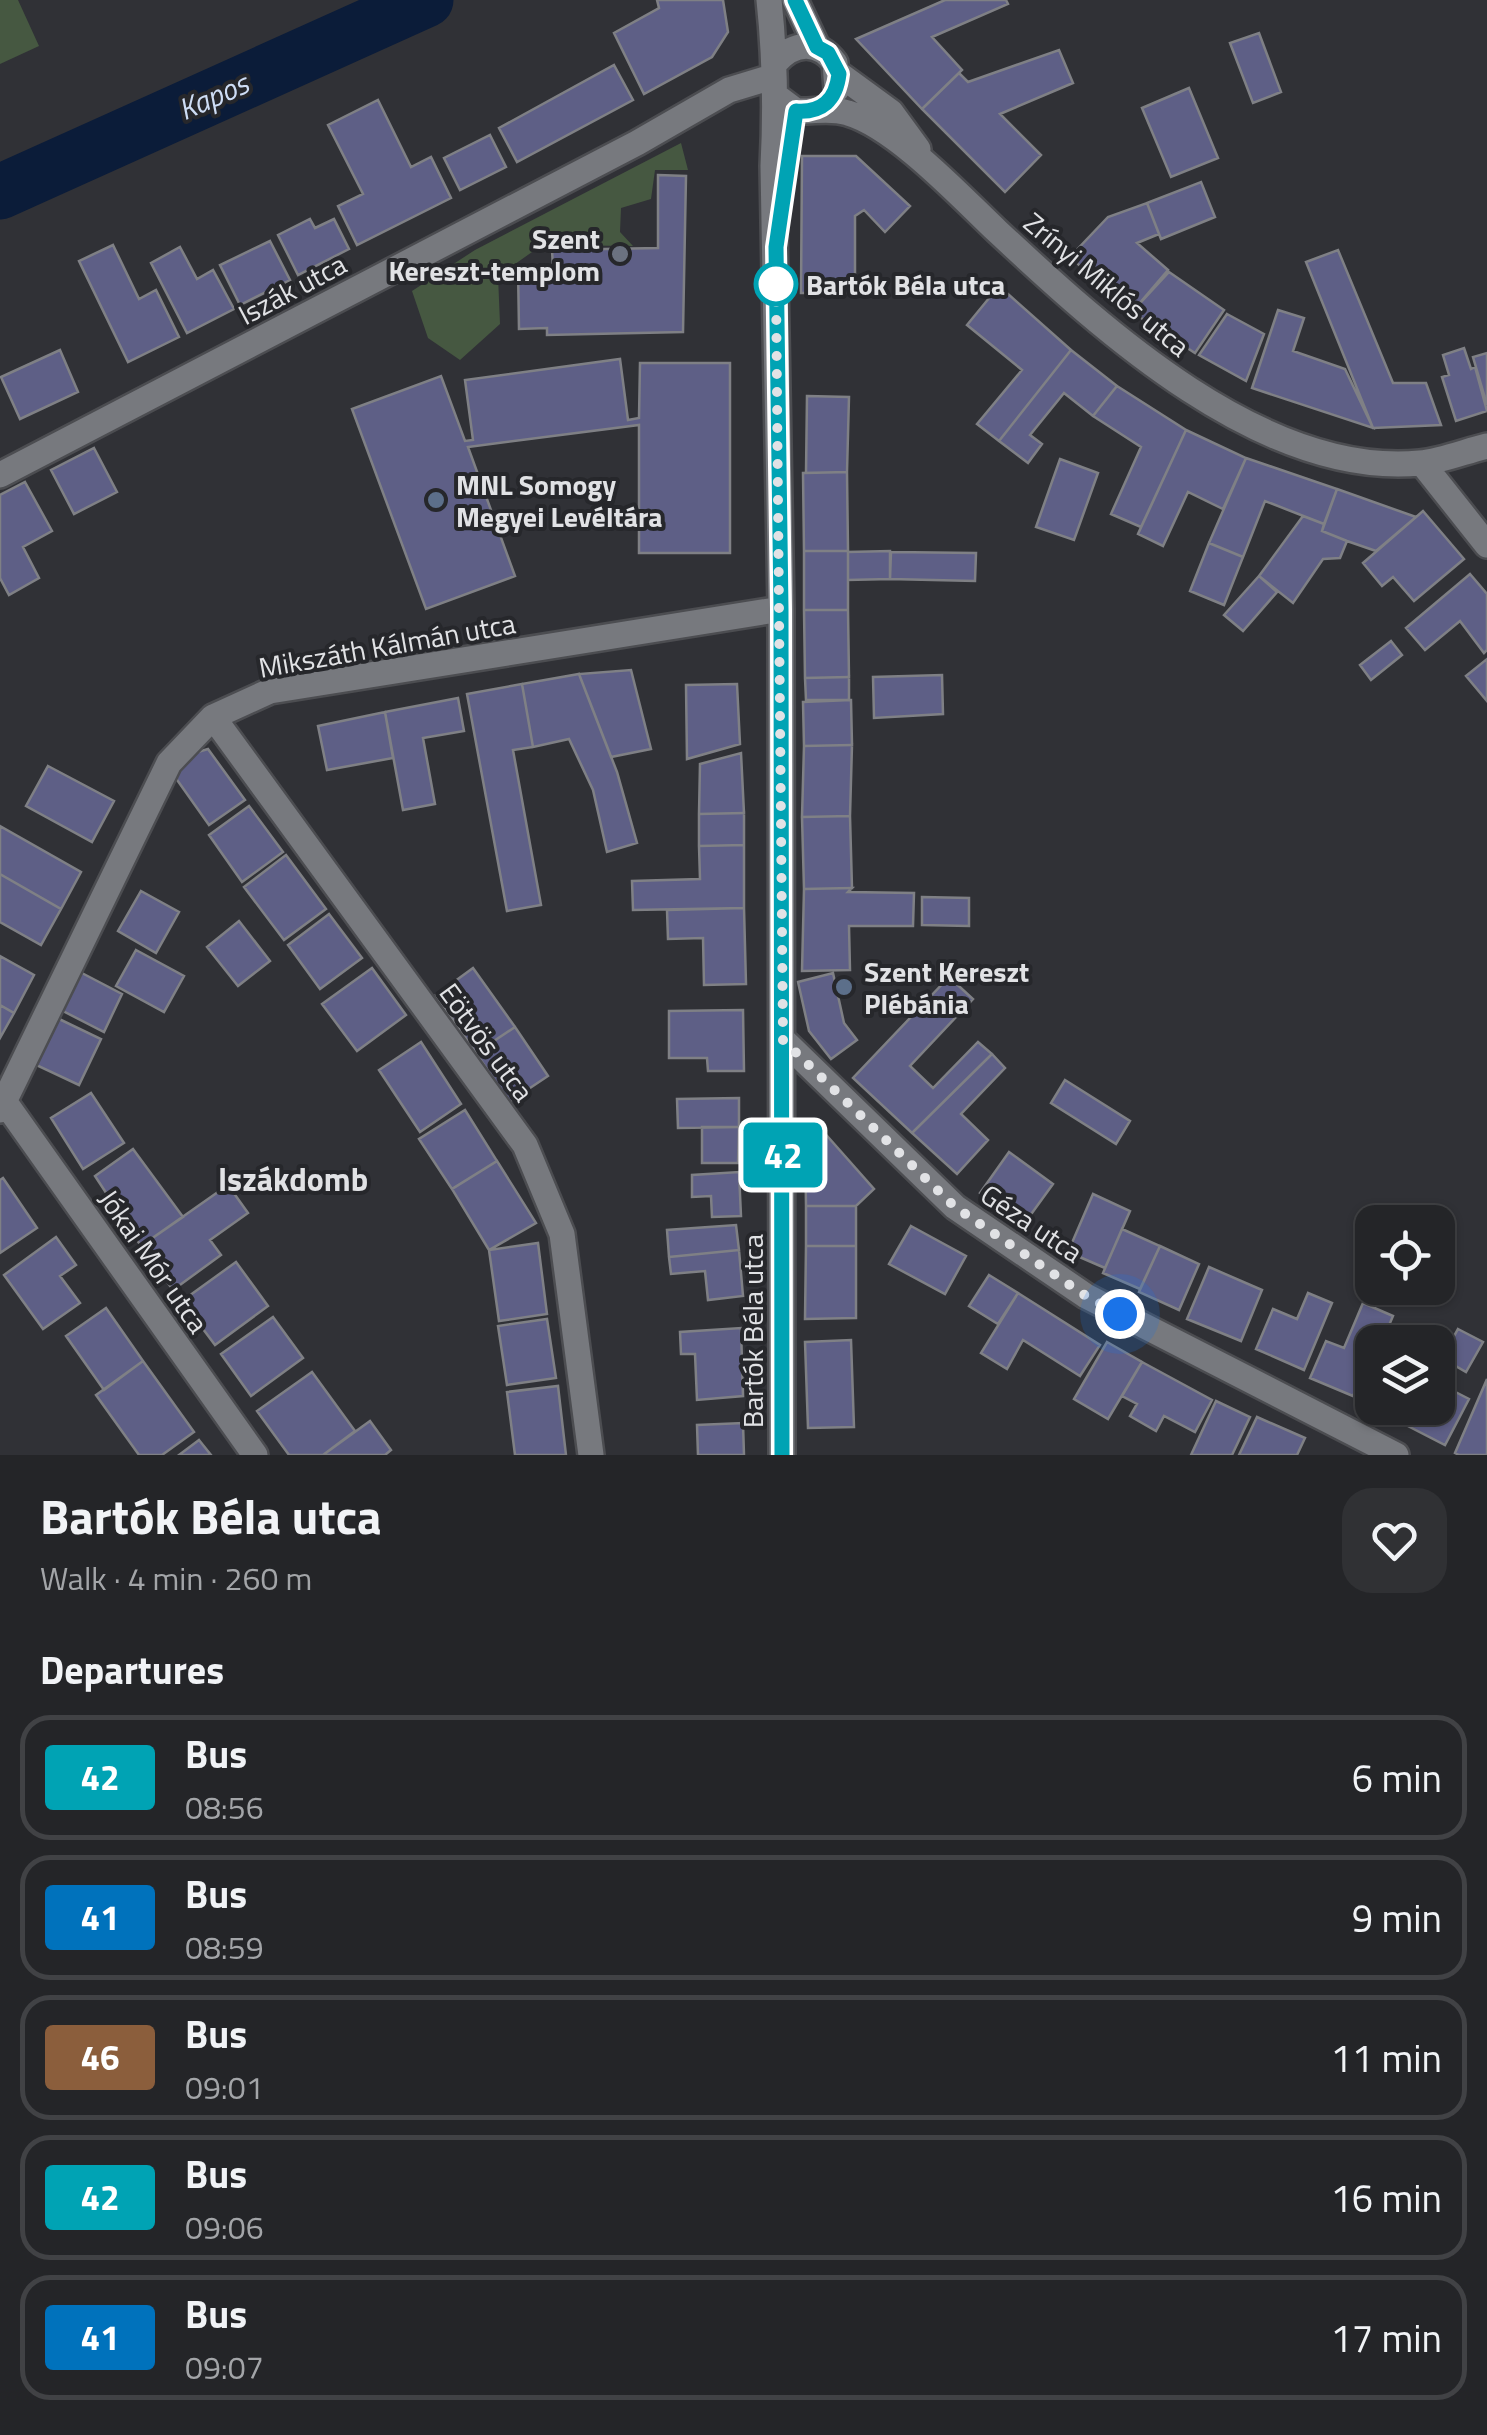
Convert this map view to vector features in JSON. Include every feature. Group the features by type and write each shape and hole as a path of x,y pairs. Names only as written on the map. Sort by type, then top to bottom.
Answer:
{"street":[{"name":"Bartók Béla utca","path":"768,0 788,91 773,166 781,609 782,1455"},
{"path":"795,0 817,47"},
{"path":"788,91 786,50 801,45 828,53 839,74 892,112 934,171"},
{"path":"788,91 831,100 839,74"},
{"name":"Iszák utca","path":"0,475 636,143 729,90 788,91"},
{"path":"788,91 877,127 934,171"},
{"name":"Zrínyi Miklós utca","path":"934,171 1077,306 1151,366 1211,402 1294,443 1362,462 1422,463 1487,446"},
{"path":"1422,463 1487,545"},
{"name":"Mikszáth Kálmán utca","path":"2,1106 170,763 213,717 270,691 781,609"},
{"name":"Eötvös utca","path":"213,717 525,1144 562,1234 591,1455"},
{"name":"Géza utca","path":"783,1040 955,1207 1086,1296 1396,1455"},
{"name":"Jókai Mór utca","path":"2,1106 255,1455"}],"green space":[{"path":"0,0 18,0 39,46 0,64"},
{"path":"681,143 688,170 655,170 651,199 621,208 620,232 633,246 542,245 498,276 500,324 460,360 428,338 412,291 475,250"}],"building":[{"path":"657,0 723,0 728,32 712,57 644,94 614,33 659,8"},
{"path":"945,0 1006,0 1008,4 932,37 962,70 922,109 856,39"},
{"path":"1259,33 1281,92 1253,103 1230,43"},
{"path":"1059,50 1073,83 1000,114 1041,155 1005,192 922,109 959,73 968,82"},
{"path":"614,65 633,100 517,162 499,128"},
{"path":"1189,88 1218,158 1171,177 1142,108"},
{"path":"378,100 411,167 431,157 451,198 357,245 338,206 363,194 328,125"},
{"path":"490,135 506,167 460,190 444,158"},
{"path":"802,156 856,156 910,206 885,232 864,210 855,216 855,293 801,293"},
{"name":"Szent Kereszt-templom","path":"658,175 686,176 683,332 547,335 547,328 519,329 518,268 553,268 552,250 658,248"},
{"path":"1201,182 1215,217 1161,239 1147,203"},
{"path":"1147,203 1159,234 1137,243 1168,270 1132,312 1070,257 1108,217"},
{"path":"310,219 315,228 334,219 349,249 298,275 278,235"},
{"path":"270,241 290,280 240,305 220,265"},
{"path":"113,245 139,299 156,290 179,337 128,362 79,261"},
{"path":"180,247 197,279 213,270 234,309 187,333 151,263"},
{"path":"1338,250 1393,383 1426,383 1441,425 1373,428 1306,262"},
{"path":"1169,272 1224,310 1195,353 1132,312"},
{"path":"999,286 1071,350 999,441 977,424 1022,370 967,325"},
{"path":"1278,310 1304,318 1293,351 1345,369 1373,428 1252,388"},
{"path":"1227,314 1264,334 1246,381 1199,355"},
{"path":"1464,348 1471,369 1475,367 1487,411 1456,421 1442,377 1449,375 1443,355"},
{"path":"60,350 78,392 20,419 1,377"},
{"path":"1071,350 1117,386 1093,416 1064,393 1030,435 1042,444 1028,463 999,441"},
{"path":"1487,353 1487,405 1473,357"},
{"name":"MNL Somogy Megyei Levéltára","path":"620,359 628,420 639,418 640,363 730,363 730,553 639,553 639,425 468,447 515,576 426,609 352,409 441,376 465,441 473,440 465,380"},
{"path":"1117,386 1186,430 1141,527 1111,514 1141,447 1093,416"},
{"path":"807,396 849,397 847,472 806,473"},
{"path":"1186,430 1246,458 1223,509 1188,492 1163,546 1138,534"},
{"path":"94,448 117,492 74,514 51,470"},
{"path":"1246,458 1337,489 1324,524 1265,501 1243,557 1209,543"},
{"path":"1060,459 1098,473 1074,540 1036,527"},
{"path":"847,472 848,551 804,551 803,473"},
{"path":"25,482 52,531 23,547 39,578 9,595 0,578 0,495"},
{"path":"1337,489 1416,517 1376,551 1347,541 1322,531"},
{"path":"1423,511 1464,559 1414,601 1393,577 1382,586 1363,563"},
{"path":"1303,516 1324,524 1322,531 1347,541 1340,558 1323,559 1293,603 1259,576"},
{"path":"1209,543 1243,557 1224,605 1190,591"},
{"path":"804,551 848,551 848,610 804,610"},
{"path":"890,551 890,579 848,580 848,552"},
{"path":"891,552 976,553 975,581 890,579"},
{"path":"1470,574 1487,594 1487,650 1484,653 1460,621 1425,650 1406,628"},
{"path":"1259,576 1277,592 1243,631 1224,615"},
{"path":"804,610 848,610 849,677 805,678"},
{"path":"1391,641 1402,655 1371,680 1360,665"},
{"path":"1487,659 1487,701 1466,676"},
{"path":"631,670 651,749 611,757 579,674"},
{"path":"579,674 617,772 637,843 607,852 593,790 569,739 533,747 522,684"},
{"path":"942,675 943,714 874,718 873,677"},
{"path":"849,677 849,700 806,700 805,678"},
{"path":"522,684 533,747 513,750 541,905 507,911 467,694"},
{"path":"737,684 740,744 687,759 686,685"},
{"path":"458,698 464,731 423,738 435,804 403,810 385,712"},
{"path":"851,700 852,745 804,746 803,702"},
{"path":"385,712 393,758 327,770 318,726"},
{"path":"852,745 850,816 802,817 804,746"},
{"path":"208,749 245,800 209,825 175,777 191,754"},
{"path":"741,753 744,813 699,814 700,764"},
{"path":"48,766 114,801 92,842 26,806"},
{"path":"249,806 283,852 242,882 209,835"},
{"path":"744,813 744,845 699,846 699,814"},
{"path":"850,816 852,888 804,889 802,817"},
{"path":"0,826 81,872 61,909 0,874"},
{"path":"744,845 744,908 633,910 632,881 700,879 699,846"},
{"path":"286,855 326,909 284,940 244,887"},
{"path":"0,874 61,909 41,945 0,922"},
{"path":"852,888 848,892 914,893 913,926 849,926 850,970 802,971 804,889"},
{"path":"141,891 179,912 156,953 118,931"},
{"path":"922,897 969,898 969,926 922,925"},
{"path":"744,908 746,984 704,985 703,938 668,939 667,910"},
{"path":"329,914 362,958 320,989 288,945"},
{"path":"239,921 270,961 238,986 207,947"},
{"path":"136,950 184,976 164,1012 116,986"},
{"path":"0,956 34,975 14,1013 0,1005"},
{"path":"372,968 406,1015 357,1051 322,1004"},
{"path":"473,968 515,1027 476,1053 436,995"},
{"path":"78,971 122,994 104,1032 59,1009"},
{"path":"833,973 844,1023 857,1040 831,1059 809,1031 798,982"},
{"path":"949,977 973,999 910,1066 933,1088 978,1042 992,1054 912,1133 853,1078"},
{"path":"0,1005 14,1013 0,1038"},
{"path":"743,1010 744,1071 708,1071 707,1058 669,1058 669,1011"},
{"path":"57,1018 101,1039 79,1085 34,1064"},
{"path":"515,1027 548,1076 509,1102 476,1053"},
{"path":"421,1042 461,1104 420,1132 379,1070"},
{"path":"992,1054 1005,1068 961,1114 988,1140 957,1174 912,1133"},
{"path":"1065,1080 1130,1121 1116,1144 1051,1103"},
{"path":"91,1093 124,1143 83,1169 51,1118"},
{"path":"739,1098 739,1127 678,1128 677,1099"},
{"path":"465,1110 497,1161 452,1189 419,1139"},
{"path":"702,1127 739,1127 738,1163 702,1163"},
{"path":"821,1129 874,1189 856,1206 806,1206 805,1134"},
{"path":"133,1149 183,1217 141,1246 95,1176"},
{"path":"1009,1152 1053,1184 1024,1224 980,1193"},
{"path":"497,1161 536,1223 489,1250 452,1189"},
{"path":"739,1172 741,1216 712,1217 711,1196 692,1197 692,1175"},
{"path":"3,1178 37,1228 0,1253 0,1180"},
{"path":"228,1185 248,1213 210,1240 221,1255 173,1290 141,1246"},
{"path":"1093,1194 1130,1211 1105,1268 1068,1252"},
{"path":"806,1206 856,1206 856,1246 806,1246"},
{"path":"736,1225 739,1250 669,1257 667,1230"},
{"path":"911,1226 966,1256 945,1294 889,1264"},
{"path":"1122,1229 1160,1246 1140,1289 1103,1273"},
{"path":"56,1237 76,1265 60,1276 80,1303 43,1329 4,1275"},
{"path":"538,1243 547,1314 499,1321 489,1250"},
{"path":"806,1246 856,1246 856,1318 805,1319"},
{"path":"1160,1246 1199,1264 1179,1310 1139,1292"},
{"path":"739,1250 743,1296 708,1300 705,1271 671,1274 669,1257"},
{"path":"236,1262 268,1306 215,1345 182,1301"},
{"path":"1209,1267 1262,1290 1241,1341 1187,1319"},
{"path":"989,1275 1018,1293 998,1324 969,1306"},
{"path":"1018,1293 1100,1345 1080,1376 1023,1340 1007,1369 981,1353"},
{"path":"1308,1293 1332,1303 1304,1370 1256,1349 1273,1309 1297,1319"},
{"path":"1362,1305 1393,1316 1389,1325 1355,1325 1353,1396 1310,1378 1326,1341 1344,1348"},
{"path":"106,1308 143,1361 104,1390 66,1336"},
{"path":"273,1317 303,1358 251,1396 221,1354"},
{"path":"547,1319 556,1378 507,1385 498,1326"},
{"path":"741,1328 743,1396 697,1400 695,1354 681,1354 680,1332"},
{"path":"1458,1329 1483,1342 1466,1372 1455,1366"},
{"path":"851,1340 854,1427 808,1428 805,1342"},
{"path":"1107,1342 1142,1362 1108,1419 1074,1399"},
{"path":"143,1361 194,1432 162,1455 139,1455 96,1395"},
{"path":"1142,1362 1212,1400 1195,1432 1164,1416 1156,1431 1130,1416 1137,1404 1122,1396"},
{"path":"312,1372 355,1431 323,1455 289,1455 257,1411"},
{"path":"1487,1379 1487,1455 1459,1455 1455,1453"},
{"path":"558,1386 566,1455 515,1455 507,1392"},
{"path":"1455,1392 1469,1399 1445,1445 1406,1425 1455,1425"},
{"path":"1216,1401 1250,1417 1232,1455 1191,1455"},
{"path":"1257,1417 1305,1438 1297,1455 1239,1455"},
{"path":"370,1421 391,1450 385,1455 323,1455"},
{"path":"743,1423 744,1455 698,1455 697,1425"},
{"path":"199,1440 211,1455 179,1455"}],"waterway":[{"name":"Kapos","path":"0,192 426,0"}],"bus line":[{"name":"42","path":"782,1455 781,609 776,247 796,111 821,108 831,100 838,88 839,74 828,53 817,47 795,0"}],"place":[{"name":"Szent Kereszt-templom","path":"620,254"},
{"name":"Bartók Béla utca","path":"776,284"},
{"name":"MNL Somogy Megyei Levéltára","path":"436,500"},
{"name":"Szent Kereszt Plébánia","path":"844,987"}],"district":[{"name":"Iszákdomb","path":"293,1179"}],"route":[{"path":"776,284 783,1040 955,1207 1086,1296 1120,1314"}]}
